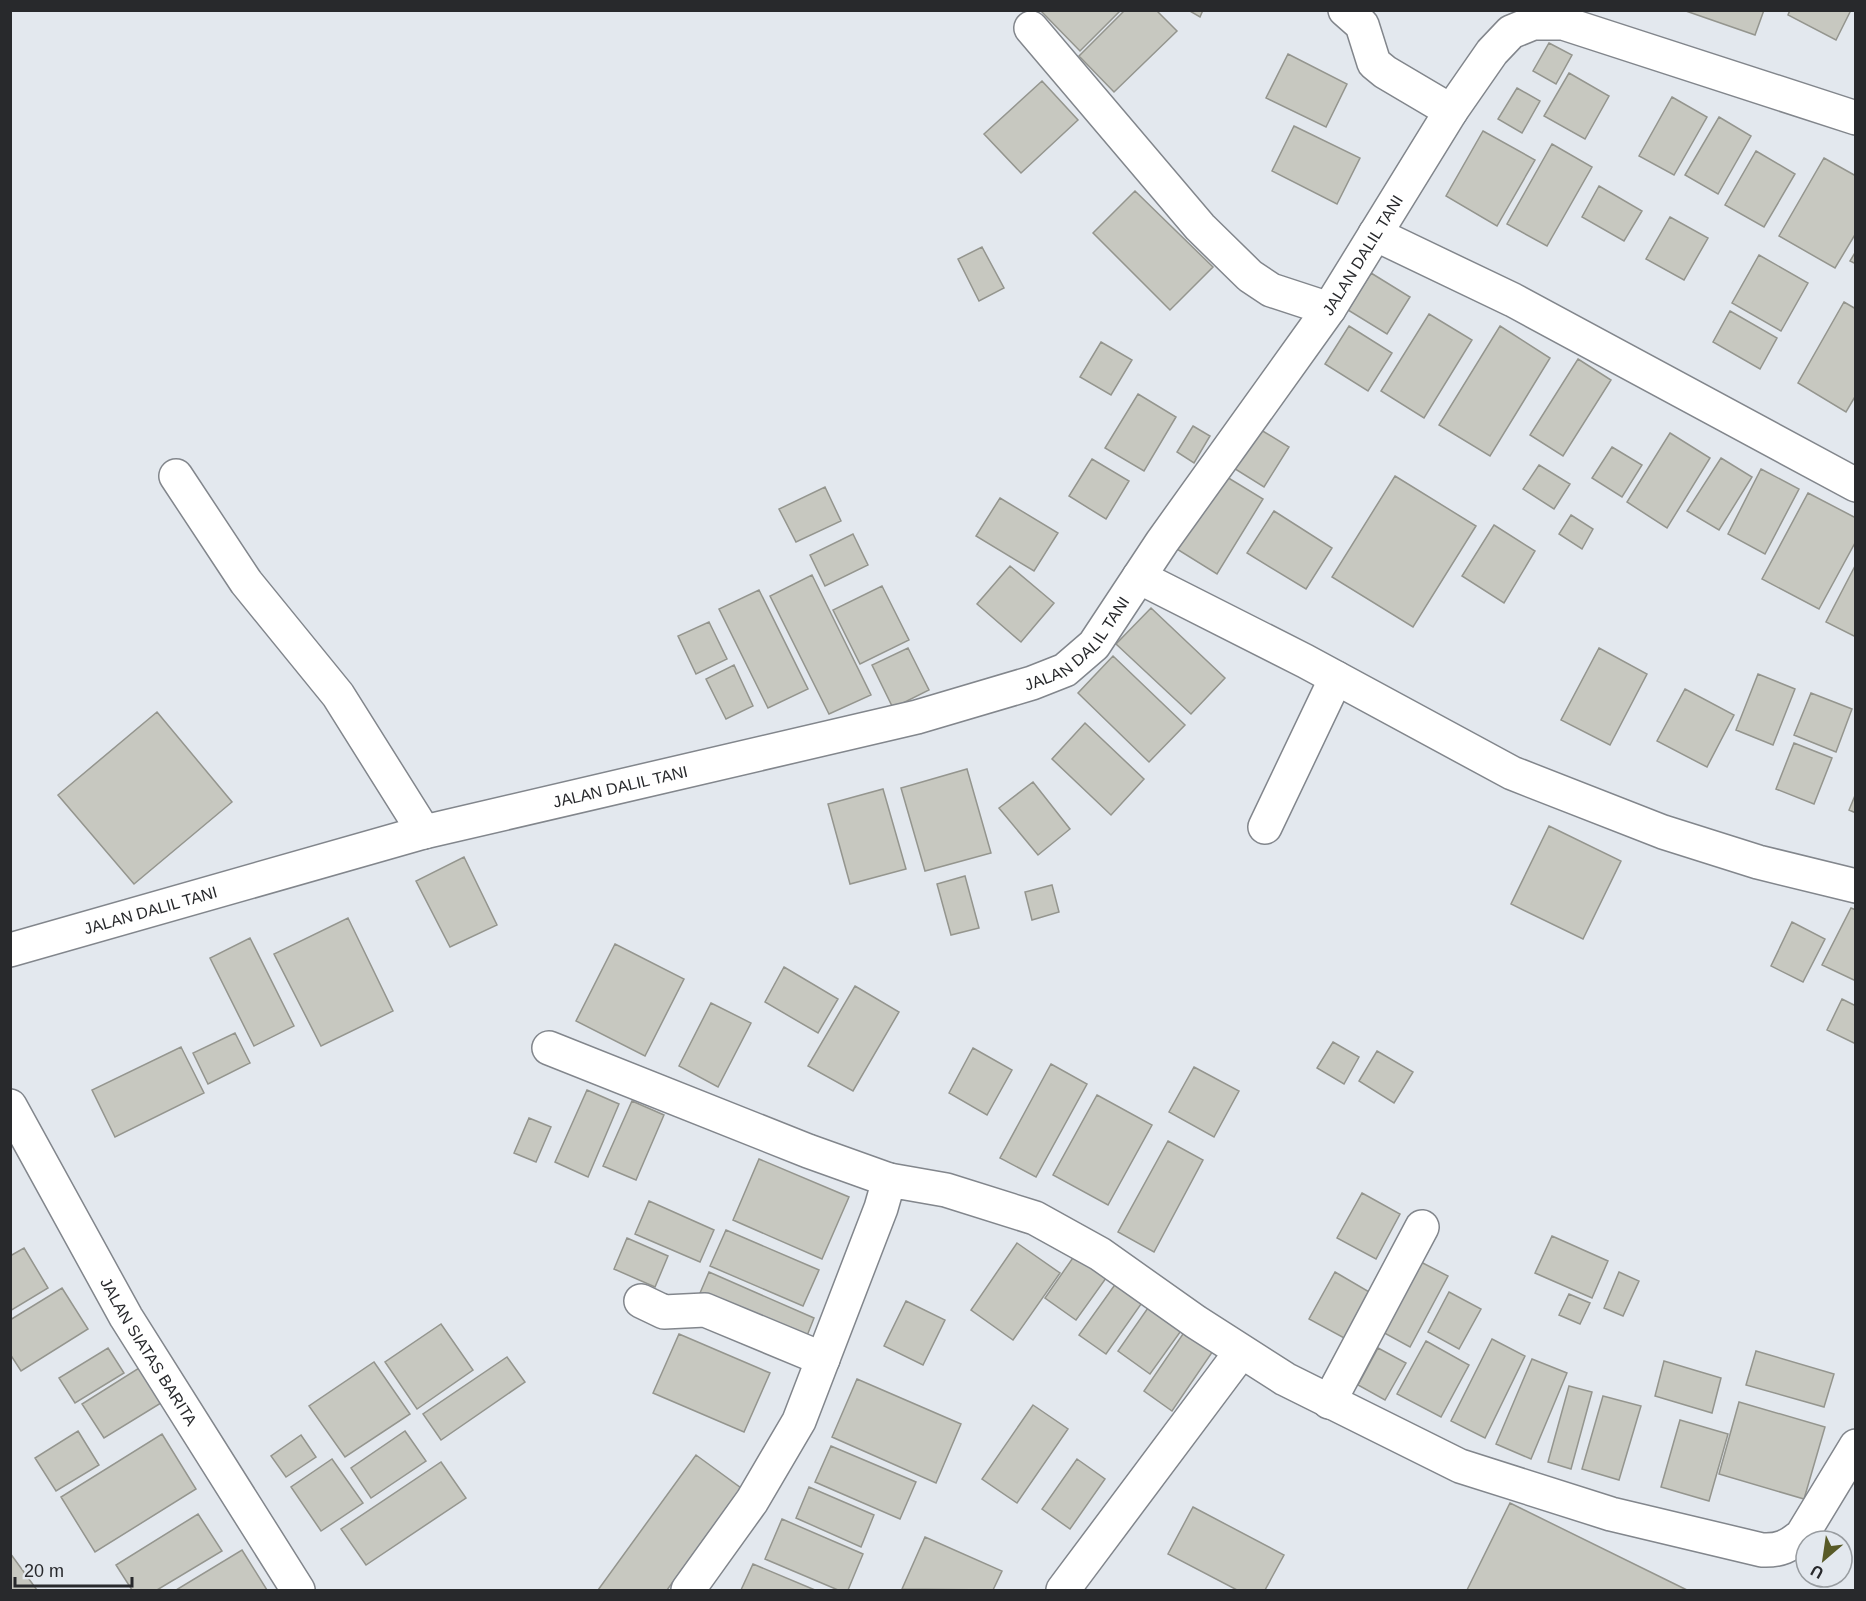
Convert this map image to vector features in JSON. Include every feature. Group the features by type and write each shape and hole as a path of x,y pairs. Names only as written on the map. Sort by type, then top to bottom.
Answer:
{"street":[{"path":"1345,10 1362,25 1374,63 1385,72 1451,111"},
{"name":"JALAN DALIL TANI","path":"10,950 424,832 917,717 1032,683 1065,670 1094,645 1138,577 1329,309 1451,111 1492,52 1512,32 1533,23 1597,20 1856,118"},
{"path":"1031,28 1200,227 1250,276 1271,290 1329,309"},
{"path":"1375,234 1513,300 1856,485"},
{"path":"176,476 246,582 338,695 424,832"},
{"path":"1138,577 1336,678 1512,773 1663,832 1758,862 1856,886"},
{"path":"1265,827 1336,678"},
{"path":"549,1048 808,1151 889,1180 946,1190 1035,1218 1100,1254 1241,1352 1329,1402 1460,1466 1611,1514 1762,1550 1776,1551 1789,1546 1802,1535 1856,1446"},
{"name":"JALAN SIATAS BARITA","path":"10,1106 126,1317 298,1590"},
{"path":"688,1590 752,1501 793,1431 823,1359 889,1180"},
{"path":"1329,1402 1422,1227"},
{"path":"641,1301 664,1312 705,1310 823,1359"},
{"path":"1063,1590 1241,1352"}],"building":[{"path":"1040,10 1121,10 1080,51"},
{"path":"1125,10 1156,10 1177,31 1114,92 1079,56"},
{"path":"1188,10 1203,10 1200,17"},
{"path":"1683,10 1764,10 1755,35"},
{"path":"1790,10 1851,10 1836,40 1788,15"},
{"path":"1549,43 1572,55 1556,84 1533,71"},
{"path":"1288,54 1347,84 1326,127 1266,98"},
{"path":"1569,73 1609,96 1585,139 1544,116"},
{"path":"1042,81 1078,120 1021,173 984,134"},
{"path":"1517,88 1540,101 1522,133 1498,119"},
{"path":"1672,97 1707,117 1674,175 1639,156"},
{"path":"1719,117 1751,136 1718,194 1685,175"},
{"path":"1294,126 1360,158 1337,204 1272,171"},
{"path":"1483,131 1535,160 1497,226 1446,196"},
{"path":"1552,144 1592,167 1547,246 1507,224"},
{"path":"1756,151 1795,174 1764,227 1725,205"},
{"path":"1824,158 1856,176 1856,233 1835,268 1779,236"},
{"path":"1599,186 1642,211 1624,241 1582,217"},
{"path":"1135,191 1213,267 1170,310 1093,233"},
{"path":"1670,217 1708,238 1684,280 1646,259"},
{"path":"982,247 1004,288 979,301 958,259"},
{"path":"1856,251 1856,264 1850,261"},
{"path":"1759,255 1808,283 1781,331 1732,303"},
{"path":"1371,273 1410,297 1387,334 1348,310"},
{"path":"1844,302 1856,309 1856,395 1846,412 1798,383"},
{"path":"1730,311 1777,338 1760,369 1713,342"},
{"path":"1429,314 1472,340 1424,418 1381,391"},
{"path":"1349,326 1392,353 1368,391 1325,364"},
{"path":"1500,326 1550,358 1490,456 1439,425"},
{"path":"1101,342 1132,360 1111,395 1080,377"},
{"path":"1578,359 1611,380 1563,456 1530,435"},
{"path":"1138,394 1176,417 1144,471 1105,448"},
{"path":"1193,426 1210,436 1194,463 1177,452"},
{"path":"1256,427 1289,447 1264,487 1232,467"},
{"path":"1670,433 1710,458 1667,528 1627,502"},
{"path":"1612,447 1642,465 1622,497 1592,478"},
{"path":"1721,458 1752,477 1719,530 1687,511"},
{"path":"1092,459 1129,481 1106,519 1069,496"},
{"path":"1539,465 1570,484 1554,509 1523,489"},
{"path":"1761,469 1799,489 1765,554 1728,534"},
{"path":"1217,471 1263,499 1217,574 1172,546"},
{"path":"1395,476 1476,526 1413,627 1332,577"},
{"path":"825,487 841,521 796,542 779,509"},
{"path":"1808,493 1856,518 1856,541 1819,609 1762,579"},
{"path":"1000,498 1058,533 1034,571 976,536"},
{"path":"1274,511 1332,548 1306,589 1247,553"},
{"path":"1571,515 1593,529 1582,549 1559,534"},
{"path":"1494,525 1535,551 1504,603 1462,576"},
{"path":"853,534 868,565 825,586 810,555"},
{"path":"1856,564 1856,637 1826,622"},
{"path":"1010,566 1054,603 1021,642 977,604"},
{"path":"812,575 871,695 829,714 770,596"},
{"path":"882,586 909,640 860,664 833,610"},
{"path":"759,590 808,689 768,708 719,609"},
{"path":"1151,608 1225,678 1191,714 1116,644"},
{"path":"709,622 727,659 696,674 678,636"},
{"path":"908,648 929,690 893,708 872,665"},
{"path":"1599,648 1647,674 1610,745 1561,720"},
{"path":"1113,656 1185,725 1149,762 1078,693"},
{"path":"734,665 753,706 726,719 706,679"},
{"path":"1758,674 1795,689 1773,745 1736,730"},
{"path":"1685,689 1734,715 1707,767 1657,741"},
{"path":"1811,693 1852,709 1836,752 1794,735"},
{"path":"157,712 232,802 134,884 58,795"},
{"path":"1085,723 1144,779 1111,815 1052,759"},
{"path":"1794,743 1832,758 1814,804 1776,789"},
{"path":"967,769 991,853 925,871 901,788"},
{"path":"1033,782 1070,829 1038,855 999,808"},
{"path":"883,789 906,869 850,884 828,804"},
{"path":"1856,793 1856,813 1849,810"},
{"path":"1549,826 1621,861 1583,939 1511,904"},
{"path":"464,857 497,925 450,947 416,881"},
{"path":"965,876 979,928 951,935 937,884"},
{"path":"1052,885 1059,912 1032,920 1025,892"},
{"path":"1851,908 1856,910 1856,981 1822,965"},
{"path":"348,918 393,1011 321,1046 274,954"},
{"path":"1792,922 1825,939 1803,982 1771,966"},
{"path":"250,938 294,1026 254,1046 210,958"},
{"path":"615,944 684,979 645,1056 576,1021"},
{"path":"784,967 838,999 818,1033 765,1002"},
{"path":"855,986 899,1012 853,1091 808,1066"},
{"path":"1842,999 1856,1006 1856,1044 1827,1030"},
{"path":"711,1003 751,1023 718,1087 679,1066"},
{"path":"235,1033 250,1063 208,1084 193,1053"},
{"path":"1333,1042 1359,1057 1344,1084 1317,1068"},
{"path":"181,1047 204,1093 115,1137 92,1090"},
{"path":"973,1048 1012,1070 987,1115 949,1093"},
{"path":"1377,1051 1413,1072 1394,1103 1359,1081"},
{"path":"1051,1064 1087,1084 1036,1177 1000,1158"},
{"path":"1194,1067 1239,1091 1214,1137 1169,1112"},
{"path":"587,1090 619,1104 588,1177 555,1162"},
{"path":"1097,1095 1152,1125 1108,1205 1053,1175"},
{"path":"632,1101 664,1115 636,1180 603,1166"},
{"path":"529,1118 551,1127 536,1162 514,1153"},
{"path":"1168,1141 1203,1160 1154,1252 1118,1232"},
{"path":"759,1159 849,1197 822,1259 733,1220"},
{"path":"1362,1193 1400,1214 1376,1259 1337,1238"},
{"path":"649,1201 714,1230 700,1262 635,1234"},
{"path":"726,1230 819,1270 803,1306 710,1266"},
{"path":"1552,1236 1608,1261 1592,1298 1535,1273"},
{"path":"627,1238 668,1256 655,1287 614,1269"},
{"path":"1017,1243 1060,1273 1013,1340 971,1310"},
{"path":"24,1248 48,1288 10,1311 10,1256"},
{"path":"1077,1252 1109,1274 1076,1320 1045,1298"},
{"path":"1415,1259 1448,1276 1410,1347 1377,1329"},
{"path":"709,1272 814,1318 803,1346 697,1300"},
{"path":"1335,1272 1371,1293 1346,1339 1309,1319"},
{"path":"1619,1272 1639,1281 1623,1316 1604,1308"},
{"path":"1119,1279 1146,1297 1106,1354 1079,1335"},
{"path":"62,1288 88,1329 21,1371 10,1354 10,1320"},
{"path":"1449,1292 1481,1309 1459,1349 1428,1332"},
{"path":"1569,1294 1590,1303 1580,1324 1559,1315"},
{"path":"906,1301 945,1320 923,1365 884,1346"},
{"path":"1150,1305 1183,1328 1150,1374 1118,1351"},
{"path":"441,1324 473,1370 417,1409 385,1362"},
{"path":"1185,1331 1213,1351 1172,1411 1144,1391"},
{"path":"679,1334 770,1373 744,1432 653,1393"},
{"path":"1492,1339 1525,1356 1485,1438 1451,1421"},
{"path":"1426,1341 1469,1365 1441,1417 1397,1394"},
{"path":"108,1348 124,1373 75,1403 59,1378"},
{"path":"1378,1348 1406,1363 1385,1400 1358,1385"},
{"path":"1756,1351 1834,1374 1824,1407 1746,1385"},
{"path":"507,1357 525,1382 441,1440 423,1414"},
{"path":"1532,1359 1567,1373 1531,1459 1496,1444"},
{"path":"1664,1361 1721,1378 1712,1413 1655,1396"},
{"path":"374,1362 410,1414 345,1457 309,1406"},
{"path":"139,1368 161,1403 104,1438 82,1404"},
{"path":"857,1379 961,1424 936,1483 832,1437"},
{"path":"1569,1386 1592,1392 1571,1469 1548,1462"},
{"path":"1603,1396 1641,1406 1619,1480 1582,1469"},
{"path":"1739,1402 1825,1427 1804,1499 1719,1474"},
{"path":"1033,1405 1068,1429 1017,1503 982,1479"},
{"path":"1680,1420 1728,1434 1709,1501 1661,1487"},
{"path":"78,1431 99,1465 56,1491 35,1458"},
{"path":"405,1431 426,1461 371,1498 351,1468"},
{"path":"162,1434 196,1489 95,1552 61,1497"},
{"path":"301,1435 316,1457 286,1477 271,1456"},
{"path":"831,1446 916,1482 900,1519 815,1482"},
{"path":"696,1455 741,1488 667,1590 598,1590"},
{"path":"332,1459 363,1503 321,1531 291,1487"},
{"path":"1077,1459 1105,1479 1070,1529 1042,1509"},
{"path":"441,1462 466,1498 366,1565 341,1529"},
{"path":"809,1487 874,1515 861,1547 796,1518"},
{"path":"1510,1503 1687,1590 1467,1590"},
{"path":"1193,1507 1284,1555 1265,1590 1237,1590 1168,1554"},
{"path":"198,1514 222,1551 157,1590 132,1590 116,1565"},
{"path":"782,1519 863,1554 848,1590 838,1590 765,1559"},
{"path":"925,1537 1002,1571 993,1590 902,1589"},
{"path":"242,1550 267,1590 176,1590"},
{"path":"10,1553 37,1590 10,1590"},
{"path":"753,1564 815,1590 741,1590"}]}
